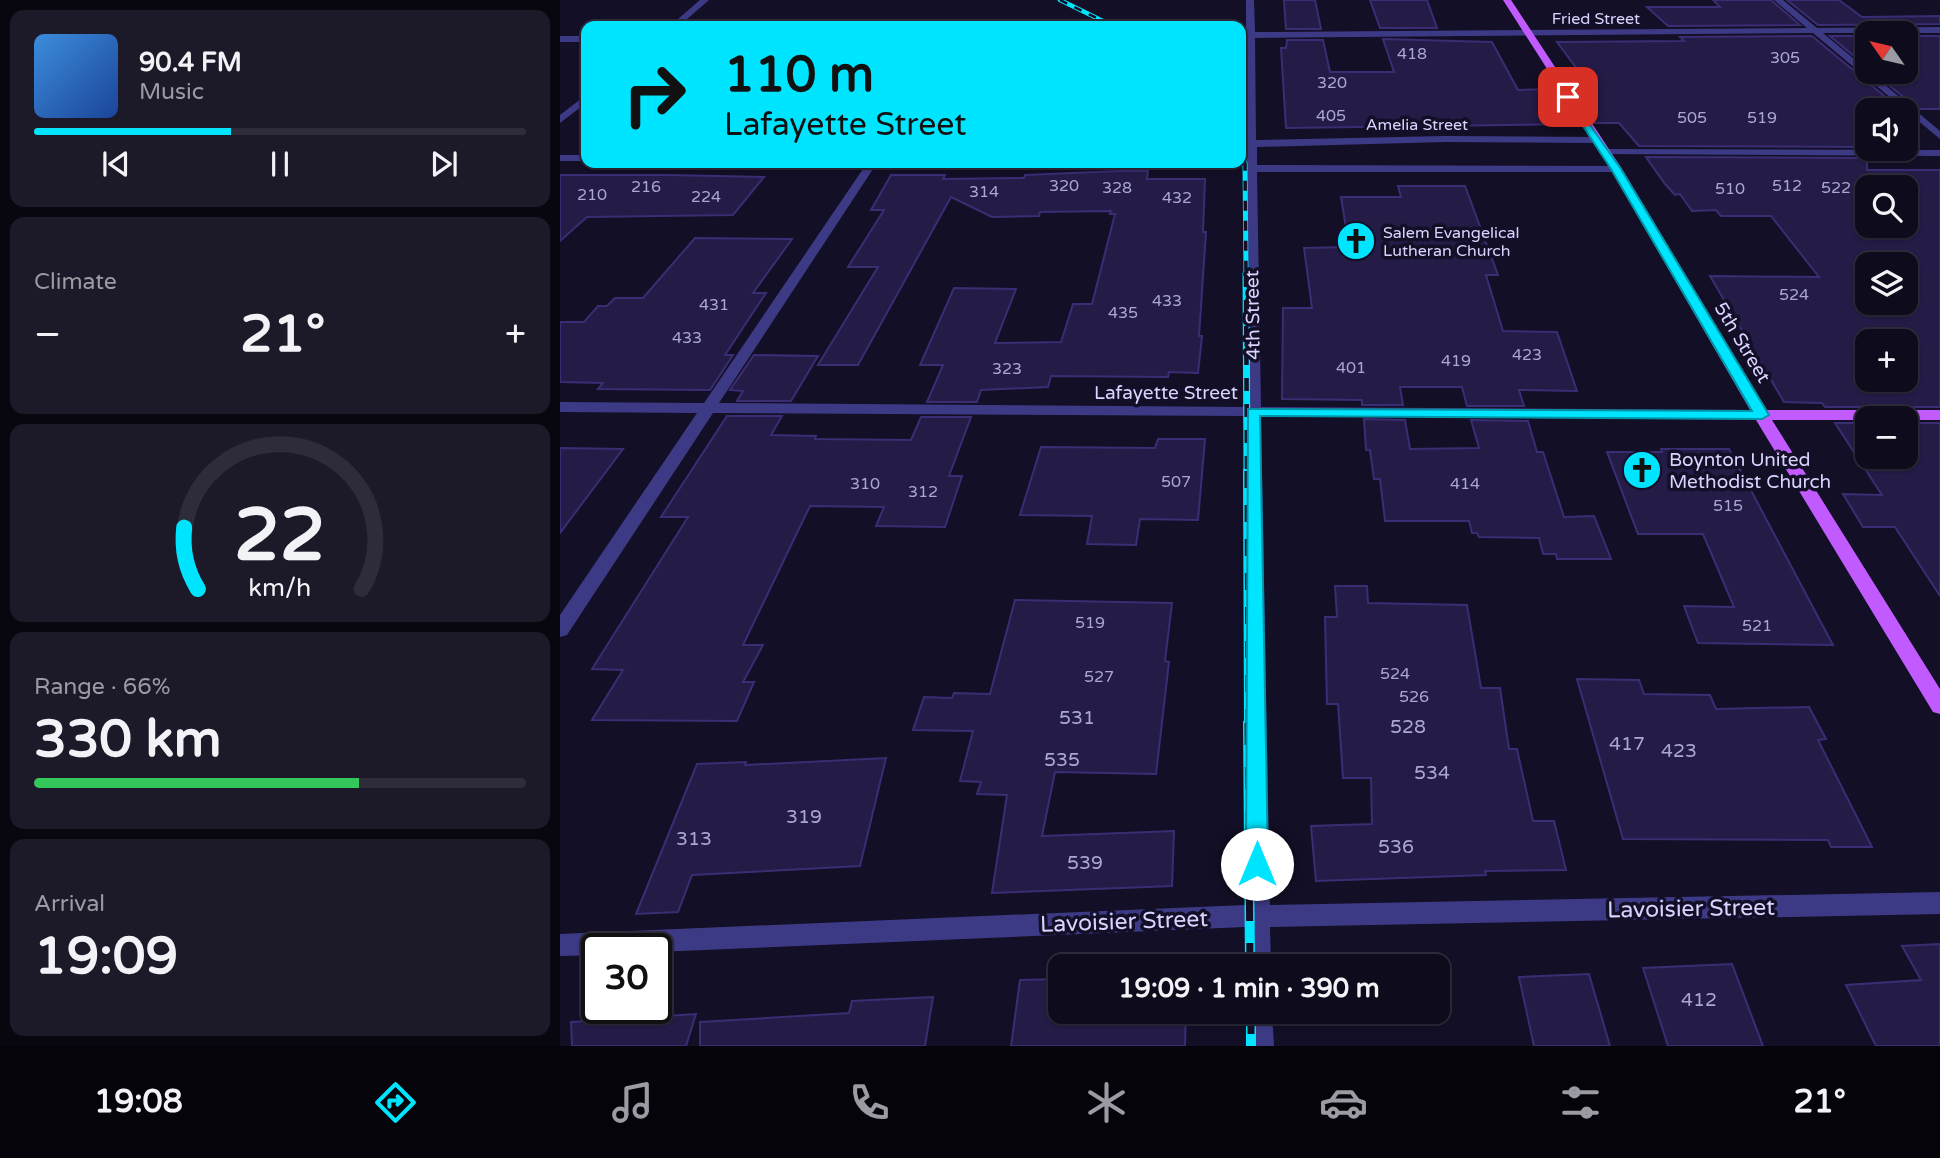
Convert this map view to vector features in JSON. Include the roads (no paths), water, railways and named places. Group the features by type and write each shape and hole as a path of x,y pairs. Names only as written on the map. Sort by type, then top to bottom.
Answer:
{"main road":[{"name":"5th Street","path":"1507,0 1616,169 1940,706"},
{"name":"Lafayette Street","path":"1762,415 1940,415"}],"street":[{"path":"680,21 705,0"},
{"name":"4th Street","path":"1246,143 1252,35 1250,0"},
{"path":"1778,0 1940,136"},
{"name":"Fried Street","path":"1252,35 1940,30"},
{"path":"560,39 581,39"},
{"path":"560,120 581,102"},
{"name":"Amelia Street","path":"1246,143 1595,140"},
{"path":"1604,152 1940,153"},
{"path":"560,158 581,158"},
{"path":"1246,165 1616,169"},
{"path":"560,630 869,168"},
{"name":"4th Street","path":"1245,168 1253,412 1258,954"},
{"name":"Lafayette Street","path":"560,407 1762,415"},
{"name":"Lavoisier Street","path":"560,945 1257,918 1940,903"},
{"path":"1259,1024 1260,1046"}],"railway":[{"path":"1060,0 1103,21"},
{"path":"1245,168 1246,275"},
{"path":"1246,274 1247,472"},
{"path":"1247,471 1248,724"},
{"path":"1248,723 1250,954"},
{"path":"1251,1024 1251,1046"}],"place":[{"name":"Salem Evangelical Lutheran Church","path":"1356,241"},
{"name":"Boynton United Methodist Church","path":"1642,470"}]}
